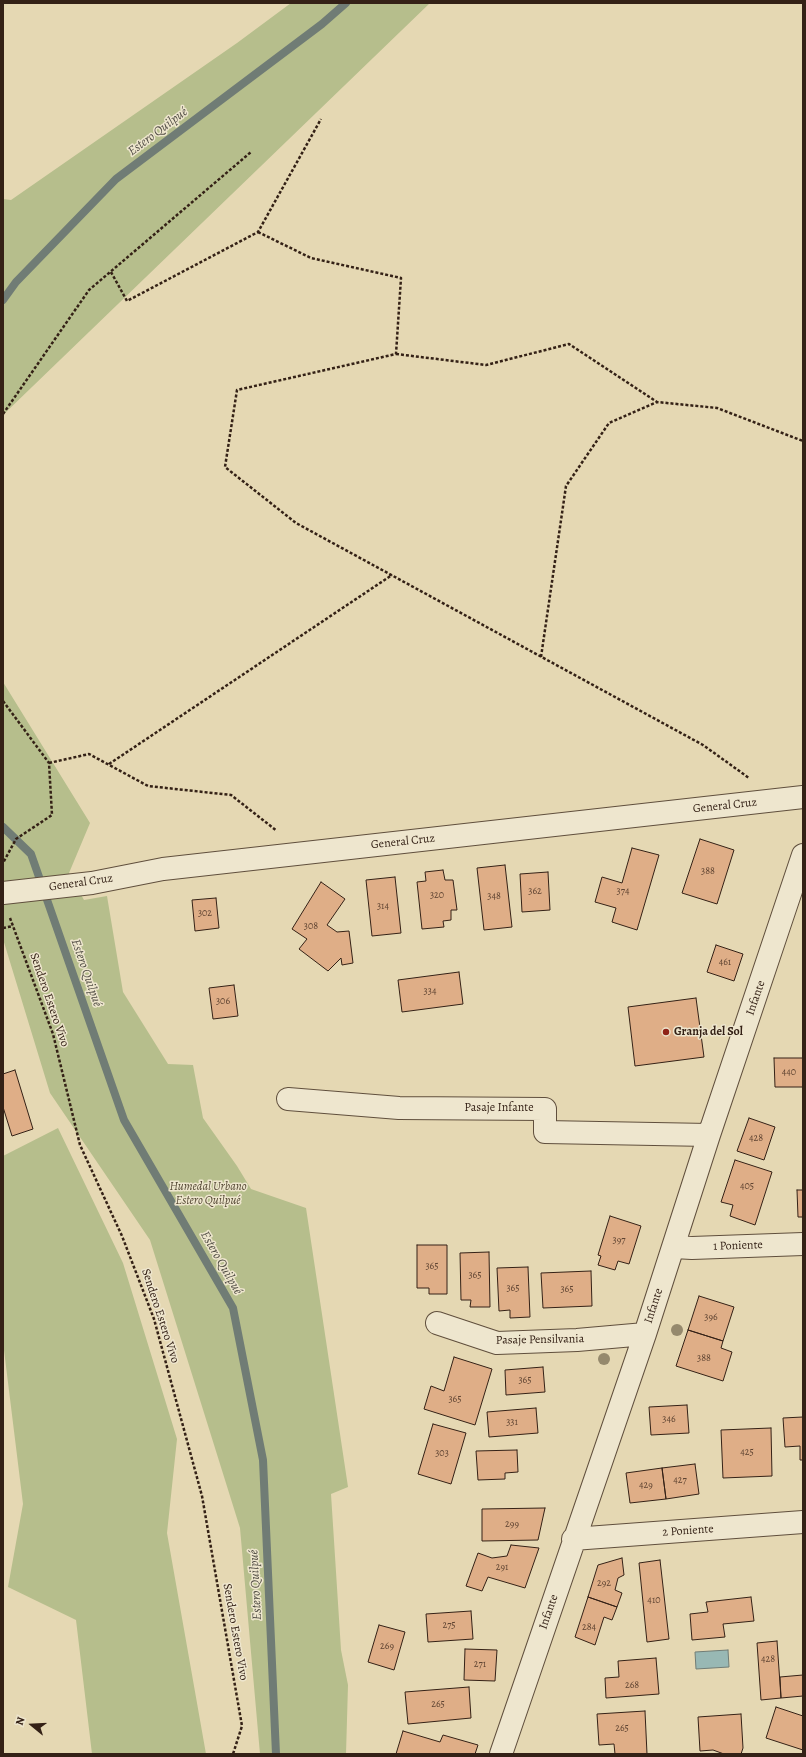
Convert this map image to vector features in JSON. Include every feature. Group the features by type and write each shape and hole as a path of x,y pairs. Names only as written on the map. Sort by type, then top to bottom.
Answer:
{"street":[{"name":"General Cruz","path":"3,893 92,884 163,869 803,798"},
{"name":"Infante","path":"501,1754 573,1539 645,1334 709,1135 803,855"},
{"name":"Pasaje Infante","path":"288,1099 399,1108 545,1109 545,1132 709,1135"},
{"name":"1 Poniente","path":"674,1247 692,1248 803,1244"},
{"name":"Pasaje Pensilvania","path":"437,1323 497,1343 577,1340 645,1334"},
{"name":"2 Poniente","path":"573,1539 803,1522"}],"path":[{"path":"111,272 127,302 258,232 321,119"},
{"path":"3,414 89,290 251,152"},
{"path":"258,232 311,258 401,278 396,354"},
{"path":"760,802 756,783 703,746 392,574 296,523 225,466 238,390 396,354 486,364 569,344 657,402 717,408 803,440"},
{"path":"541,657 566,486 609,423 657,402"},
{"path":"109,764 392,574"},
{"path":"3,702 49,763 52,815 16,839 3,862"},
{"path":"49,763 89,754 148,786 232,795 286,837 298,854"},
{"name":"Sendero Estero Vivo","path":"9,914 53,1034 80,1145 122,1236 154,1319 202,1496 242,1726 233,1754"},
{"path":"3,928 13,926"}],"green space":[{"path":"291,3 430,3 4,414 3,428 3,199 11,200 237,43"},
{"name":"Humedal Urbano Estero Quilpué","path":"3,682 90,823 69,873 84,900 107,896 123,992 168,1064 193,1065 203,1118 237,1166 251,1189 306,1208 348,1487 331,1494 341,1650 348,1685 346,1754 260,1754 240,1528 150,1240 50,1093 3,939"},
{"path":"58,1128 123,1263 177,1439 167,1533 206,1754 92,1754 76,1620 8,1587 23,1504 3,1342 3,1156"}],"water":[{"path":"728,1650 729,1667 696,1669 695,1652"}],"building":[{"path":"700,839 734,850 717,904 682,893"},
{"path":"632,848 659,855 637,930 612,922 616,908 595,902 602,877 622,883"},
{"path":"505,865 512,927 484,930 477,868"},
{"path":"443,870 445,880 453,880 457,910 451,910 451,920 443,921 444,927 422,929 417,882 426,881 425,872"},
{"path":"548,872 550,910 522,912 520,874"},
{"path":"395,877 401,933 372,936 366,880"},
{"path":"321,882 345,899 327,925 337,932 349,931 353,963 342,965 341,958 328,971 299,949 307,939 292,929"},
{"path":"216,898 219,928 195,931 192,900"},
{"path":"716,945 743,954 734,981 707,972"},
{"path":"459,972 463,1004 402,1012 398,980"},
{"path":"234,985 238,1016 213,1019 209,988"},
{"name":"Granja del Sol","path":"696,998 704,1057 635,1066 628,1007"},
{"path":"774,1058 803,1058 803,1087 775,1087"},
{"path":"15,1070 33,1129 12,1136 3,1107 3,1074"},
{"path":"749,1118 775,1127 764,1160 737,1151"},
{"path":"735,1160 772,1172 755,1225 730,1216 733,1205 721,1202"},
{"path":"797,1190 803,1190 803,1217 798,1217"},
{"path":"610,1216 641,1226 629,1264 618,1261 615,1270 598,1265 601,1256 598,1255"},
{"path":"417,1245 447,1245 447,1294 429,1294 429,1288 417,1288"},
{"path":"489,1252 490,1307 470,1307 471,1300 461,1300 460,1253"},
{"path":"528,1267 530,1317 510,1318 510,1310 499,1311 497,1268"},
{"path":"591,1271 592,1306 543,1308 541,1273"},
{"path":"699,1296 734,1307 723,1341 688,1330"},
{"path":"688,1330 723,1341 721,1348 732,1352 723,1381 676,1366"},
{"path":"454,1357 492,1369 475,1425 424,1409 431,1386 444,1391"},
{"path":"543,1367 545,1392 506,1395 505,1370"},
{"path":"687,1405 689,1433 651,1435 649,1407"},
{"path":"536,1408 538,1433 489,1437 487,1412"},
{"path":"803,1417 803,1460 800,1460 800,1446 785,1447 783,1418"},
{"path":"433,1424 466,1433 451,1484 418,1474"},
{"path":"771,1428 772,1476 723,1478 721,1430"},
{"path":"517,1450 518,1472 505,1473 505,1479 478,1480 476,1451"},
{"path":"695,1464 699,1494 666,1499 662,1468"},
{"path":"662,1468 666,1499 630,1503 626,1473"},
{"path":"545,1508 538,1540 482,1541 482,1509"},
{"path":"511,1545 539,1548 525,1588 488,1577 482,1591 466,1586 478,1553 492,1558 507,1556"},
{"path":"622,1558 624,1575 618,1578 615,1590 622,1593 617,1607 588,1597 598,1565"},
{"path":"660,1560 669,1639 647,1642 639,1563"},
{"path":"588,1597 617,1607 612,1620 604,1617 595,1645 575,1637"},
{"path":"751,1597 754,1621 723,1624 725,1637 692,1640 690,1614 708,1612 706,1602"},
{"path":"471,1611 473,1639 428,1642 426,1614"},
{"path":"379,1625 405,1632 394,1670 368,1662"},
{"path":"777,1641 781,1698 761,1700 757,1643"},
{"path":"465,1649 497,1650 495,1681 464,1680"},
{"path":"656,1658 659,1694 606,1698 605,1678 619,1677 618,1661"},
{"path":"803,1675 803,1696 781,1698 780,1677"},
{"path":"469,1687 471,1718 408,1724 405,1692"},
{"path":"776,1707 803,1716 803,1750 766,1738"},
{"path":"645,1711 647,1754 615,1754 614,1744 599,1745 597,1714"},
{"path":"741,1714 743,1748 741,1754 724,1754 713,1750 700,1751 698,1717"},
{"path":"403,1731 440,1742 443,1735 478,1745 475,1754 396,1754"}],"waterway":[{"name":"Estero Quilpué","path":"3,300 16,282 116,179 322,24 346,3"},
{"name":"Estero Quilpué","path":"3,827 31,854 124,1120 233,1308 263,1460 276,1754"}],"place":[{"name":"Granja del Sol","path":"666,1032"}]}
